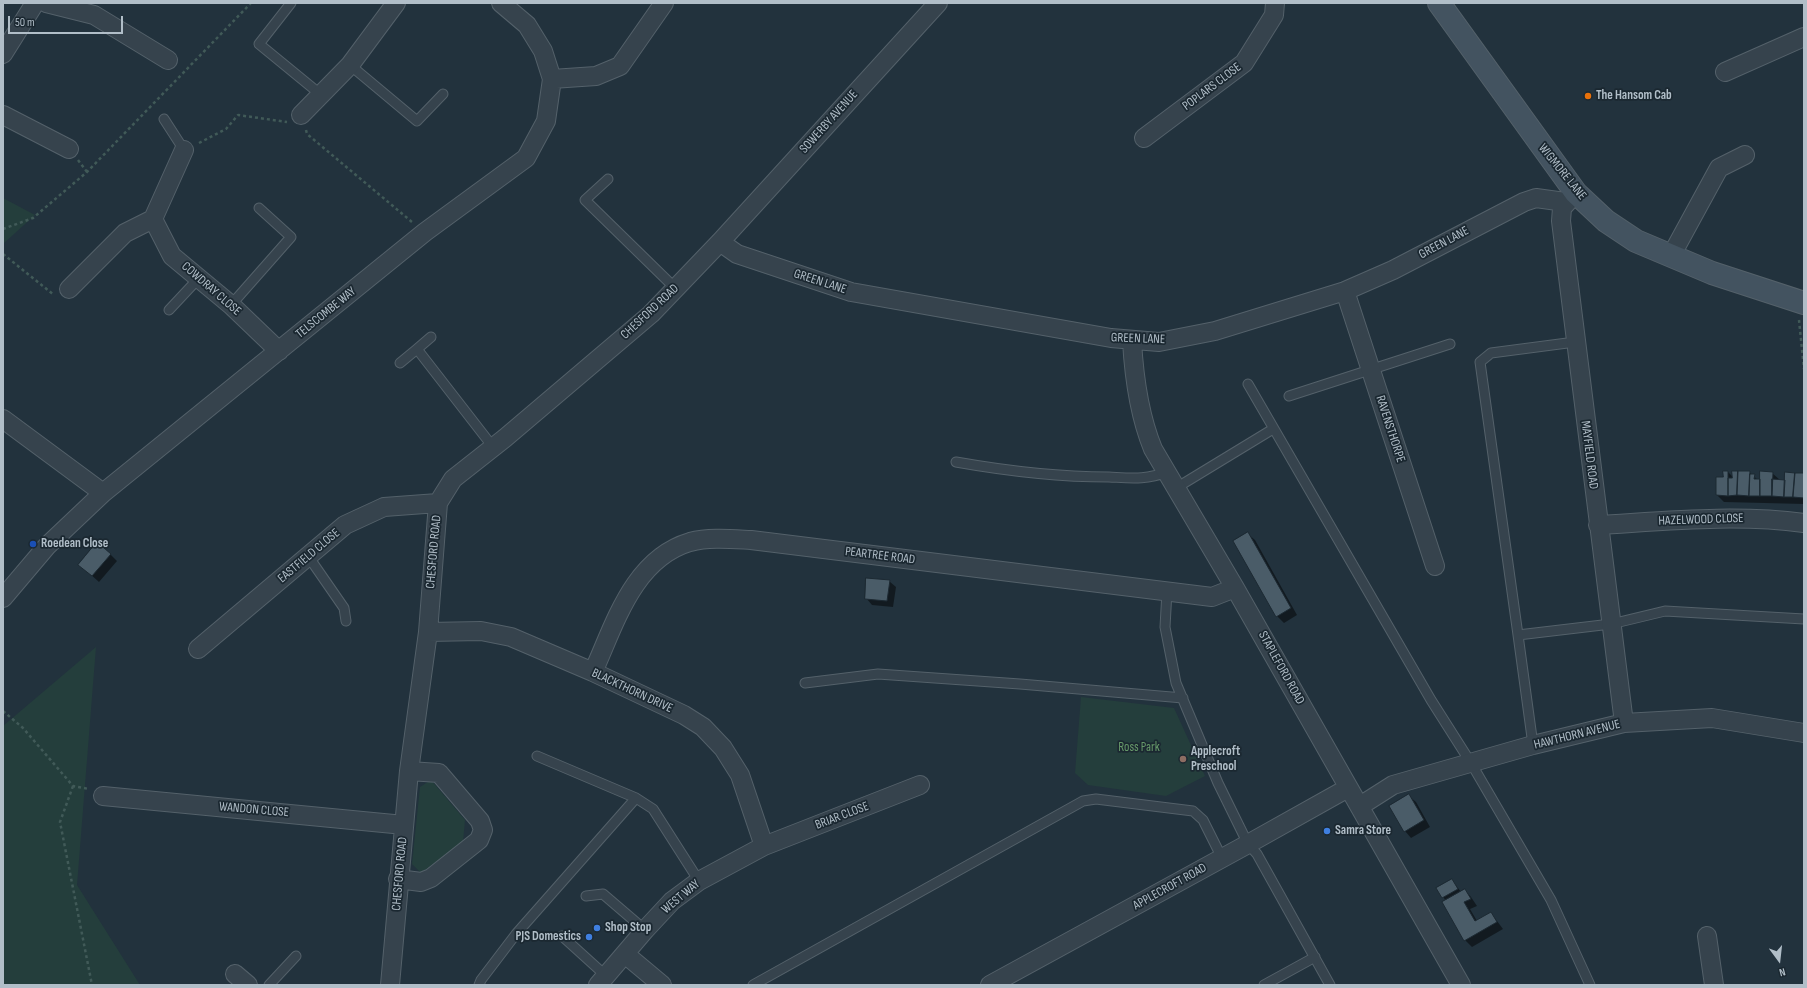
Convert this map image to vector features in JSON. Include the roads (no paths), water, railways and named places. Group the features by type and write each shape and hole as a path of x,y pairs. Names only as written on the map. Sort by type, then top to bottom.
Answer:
{"street":[{"path":"3,54 35,3"},
{"path":"46,3 94,15 168,60"},
{"path":"301,115 350,65 396,3"},
{"name":"TELSCOMBE WAY","path":"3,598 47,546 102,493 425,232 526,158 546,121 552,79 543,50 527,25 501,3"},
{"path":"552,79 596,76 620,66 664,3"},
{"name":"SOWERBY AVENUE","path":"720,242 938,3"},
{"name":"POPLARS CLOSE","path":"1144,138 1244,63 1274,15 1275,3"},
{"name":"WIGMORE LANE","path":"1439,3 1570,198 1636,242 1712,272 1801,302"},
{"path":"1726,72 1804,37"},
{"path":"3,115 69,149"},
{"path":"69,289 125,233 153,219 184,150"},
{"path":"1671,256 1719,168 1745,155"},
{"name":"GREEN LANE","path":"720,242 737,254 851,292 1132,341 1159,342 1187,338 1215,331 1345,292 1393,270 1524,202 1536,198 1570,198"},
{"name":"MAYFIELD ROAD","path":"1570,198 1562,208 1561,221 1624,723"},
{"name":"COWDRAY CLOSE","path":"153,219 172,256 231,305 279,350"},
{"name":"CHESFORD ROAD","path":"390,985 398,879 409,771 428,632 438,503 453,479 651,314 720,242"},
{"name":"RAVENSTHORPE","path":"1345,292 1435,566"},
{"name":"STAPLEFORD ROAD","path":"1132,341 1133,364 1147,434 1153,449 1235,588 1461,985"},
{"path":"3,419 102,493"},
{"name":"EASTFIELD CLOSE","path":"198,648 345,525 384,507 438,503"},
{"name":"HAZELWOOD CLOSE","path":"1598,525 1713,518 1777,520 1804,523"},
{"name":"PEARTREE ROAD","path":"593,672 629,595 645,571 663,555 678,547 691,542 706,540 751,540 1212,597 1235,588"},
{"name":"BLACKTHORN DRIVE","path":"428,632 481,631 511,636 593,672 684,715 703,727 723,748 740,775 764,846"},
{"name":"HAWTHORN AVENUE","path":"1360,806 1393,785 1533,745 1624,723 1712,718 1804,732"},
{"path":"398,879 421,882 431,878 479,840 483,830 480,821 439,774 409,771"},
{"name":"BRIAR CLOSE","path":"764,846 920,786"},
{"name":"APPLECROFT ROAD","path":"990,985 1348,788"},
{"name":"WANDON CLOSE","path":"103,796 404,825"},
{"name":"WEST WAY","path":"602,980 672,901 699,881 764,846"},
{"path":"1707,936 1714,985"},
{"path":"625,954 662,985"}],"lane":[{"path":"291,3 259,44 320,94"},
{"path":"350,65 417,121 443,94"},
{"path":"164,119 184,150"},
{"path":"608,179 585,200 675,288"},
{"path":"231,305 291,237 259,208"},
{"path":"169,310 198,279"},
{"path":"400,363 431,337"},
{"path":"1533,745 1480,362 1491,353 1575,342"},
{"path":"1289,396 1450,344"},
{"path":"417,349 493,447"},
{"path":"1248,384 1427,694 1471,763 1551,900 1590,985"},
{"path":"1176,488 1273,429"},
{"path":"956,462 1007,471 1070,477 1152,478 1167,472"},
{"path":"308,556 344,608 346,621"},
{"path":"1167,591 1165,627 1176,683 1182,698 1218,783 1248,844 1257,854 1330,985"},
{"path":"1518,635 1612,624 1666,611 1804,619"},
{"path":"805,682 878,674 1020,684 1182,698"},
{"path":"537,756 636,798 653,809 699,881"},
{"path":"479,985 481,980 516,934 636,798"},
{"path":"753,985 1084,801 1096,799 1193,811 1203,820 1222,858"},
{"path":"586,896 603,894 645,930"},
{"path":"562,936 602,980"},
{"path":"269,985 296,956"},
{"path":"1264,985 1315,957"}],"place":[{"name":"The Hansom Cab","path":"1588,96"},
{"name":"Roedean Close","path":"33,544"},
{"name":"Applecroft Preschool","path":"1183,759"},
{"name":"Samra Store","path":"1327,831"},
{"name":"Shop Stop","path":"597,928"},
{"name":"PJS Domestics","path":"589,937"}],"park label":[{"name":"Ross Park","path":"1139,748"}]}
